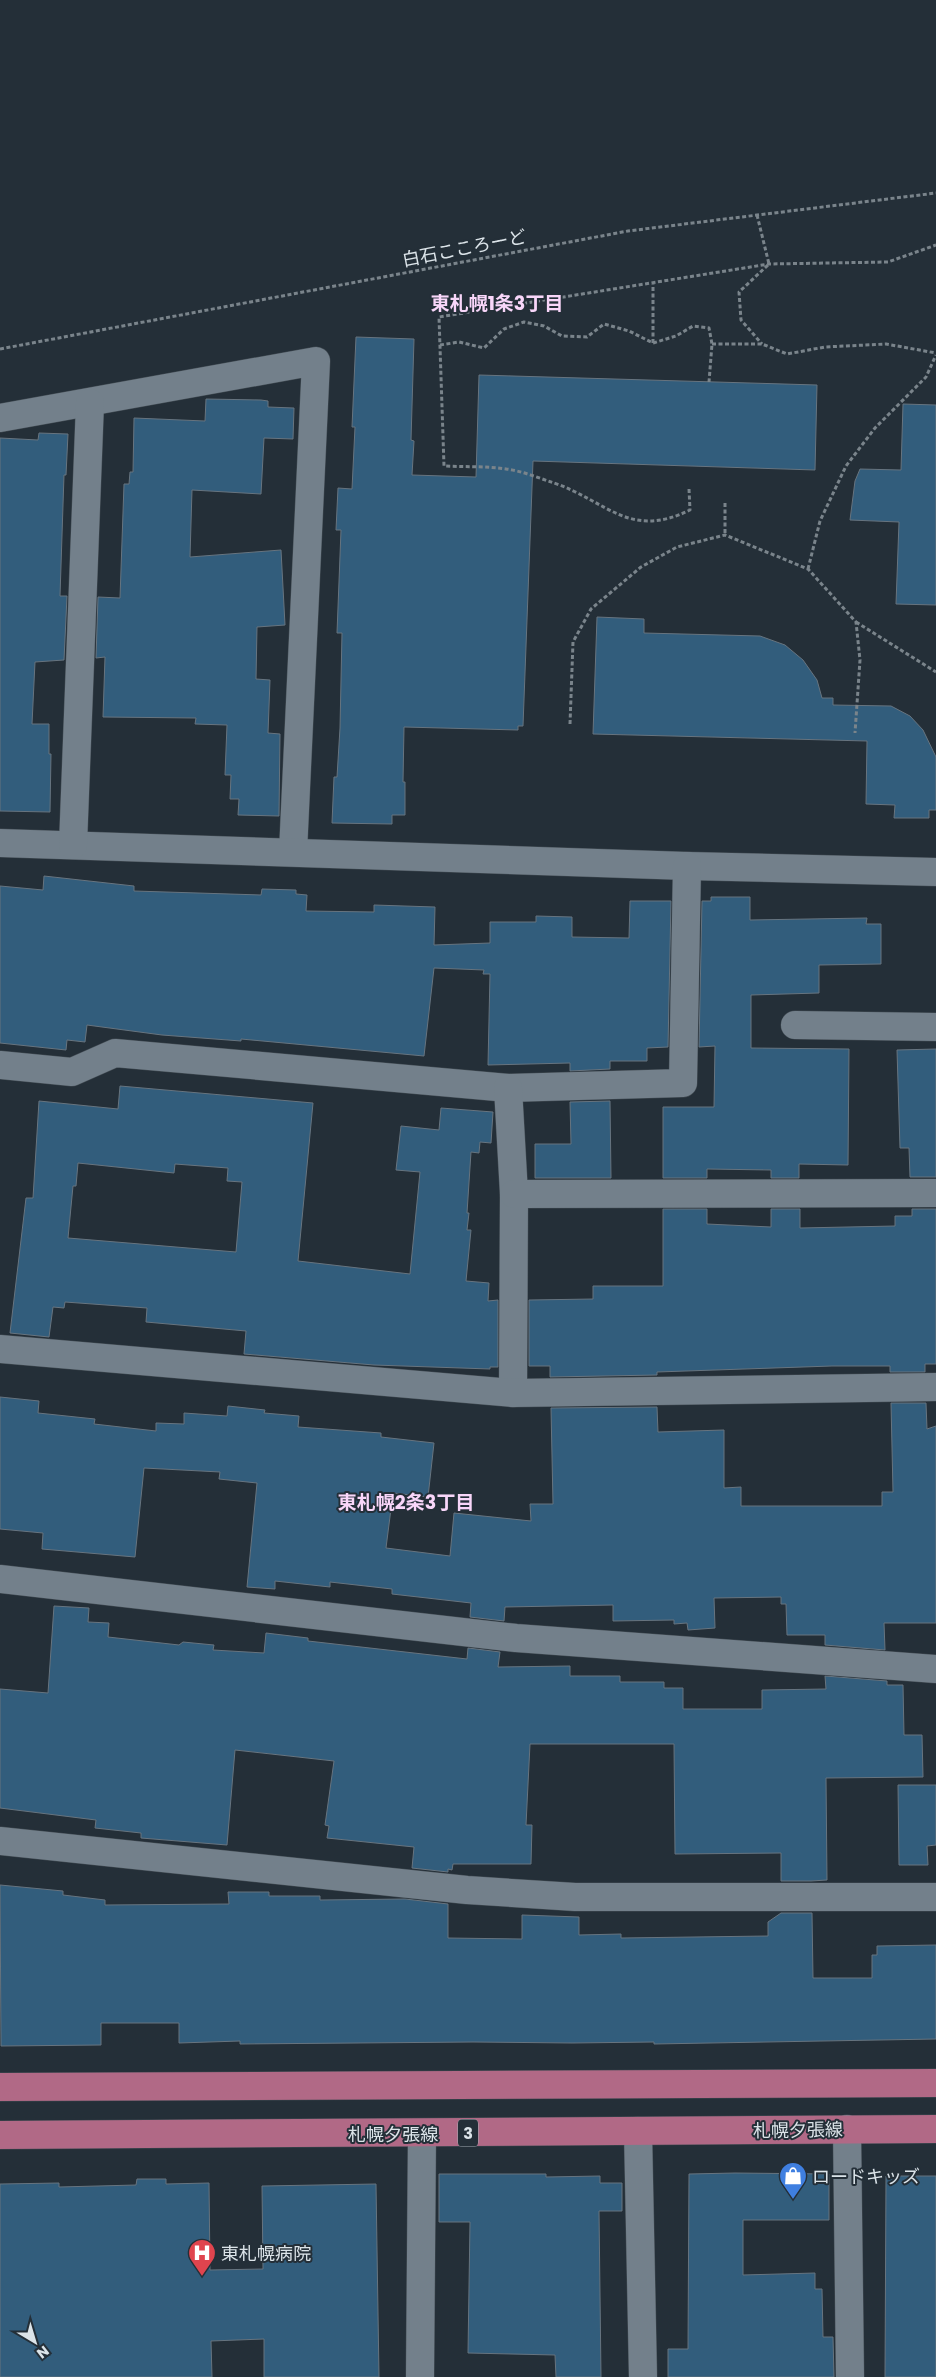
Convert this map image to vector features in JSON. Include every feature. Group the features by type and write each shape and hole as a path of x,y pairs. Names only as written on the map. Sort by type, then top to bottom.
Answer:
{"main road":[{"path":"0,2087 936,2083"},
{"name":"札幌夕張線","path":"0,2135 422,2134 936,2129"}],"street":[{"path":"0,418 316,361 293,852"},
{"path":"73,845 90,403"},
{"path":"0,843 687,866 936,872"},
{"path":"0,1065 72,1072 115,1054 508,1088 683,1083 687,866"},
{"path":"795,1025 936,1027"},
{"path":"508,1088 514,1194 513,1393"},
{"path":"514,1194 936,1192"},
{"path":"0,1349 513,1393 936,1387"},
{"path":"0,1579 516,1638 936,1669"},
{"path":"0,1841 467,1890 575,1897 936,1897"},
{"path":"847,2129 850,2377"},
{"path":"638,2131 643,2377"},
{"path":"420,2377 422,2134"}],"path":[{"name":"白石こころーど","path":"0,349 628,231 936,193"},
{"path":"757,215 768,264"},
{"path":"689,489 690,510 675,517 649,522 621,516 556,484 507,469 444,466 439,317 768,264 888,262 936,245"},
{"path":"762,344 741,320 738,292 768,264"},
{"path":"653,284 653,343"},
{"path":"440,345 459,342 484,348 504,329 524,322 544,326 562,336 587,337 604,324 629,331 653,343 676,336 693,326 709,328 712,344 709,382"},
{"path":"712,344 762,344 787,354 825,347 886,344 936,354 926,377 875,428 846,466 820,521 808,569"},
{"path":"725,503 725,536"},
{"path":"570,724 573,642 590,609 641,567 670,551 725,536 808,569 856,622 936,672"},
{"path":"855,732 860,660 856,622"}],"building":[{"path":"356,337 414,339 411,440 414,441 412,475 476,477 479,375 817,385 815,470 533,461 523,726 518,726 518,730 404,727 403,782 405,782 405,815 392,815 392,824 332,823 334,777 337,777 340,728 342,633 337,633 341,530 336,530 338,488 352,489 355,427 352,427"},
{"path":"206,399 261,400 268,401 268,407 294,408 293,439 264,438 261,494 192,490 190,557 281,550 285,625 257,627 256,679 270,680 268,733 280,734 279,816 238,815 239,799 230,799 231,775 225,775 227,725 195,724 196,718 103,717 105,657 96,658 98,597 120,598 124,484 129,484 130,472 133,472 134,418 205,421"},
{"path":"903,404 936,405 936,605 896,604 899,522 850,520 855,481 860,469 901,470"},
{"path":"39,433 68,434 66,475 64,475 60,596 67,596 64,660 35,662 32,724 49,724 49,754 51,754 50,812 0,811 0,438 38,440"},
{"path":"597,617 644,619 644,633 760,636 785,645 803,660 817,680 822,698 833,698 833,705 891,706 910,716 923,730 936,757 936,810 929,810 929,818 894,818 895,805 866,804 867,741 593,734"},
{"path":"44,876 134,886 134,891 261,895 262,889 296,890 296,894 307,895 306,911 374,912 374,905 435,907 434,945 490,943 490,922 536,922 536,916 572,917 572,937 629,938 630,901 671,901 668,1047 647,1048 647,1061 610,1061 610,1069 570,1071 570,1063 488,1065 490,974 483,974 484,970 434,968 424,1056 241,1039 241,1041 162,1035 87,1025 85,1042 67,1040 66,1050 0,1043 0,886 43,890"},
{"path":"711,897 750,897 750,920 867,918 866,924 881,924 881,964 819,965 819,993 751,995 751,1048 849,1049 848,1165 799,1164 799,1178 771,1178 771,1170 707,1169 707,1178 663,1178 663,1107 714,1107 715,1046 699,1047 702,901 711,901"},
{"path":"936,1049 936,1177 910,1177 909,1148 900,1148 897,1050"},
{"path":"120,1086 313,1103 298,1261 410,1274 420,1172 396,1170 401,1126 439,1130 441,1108 493,1112 491,1143 480,1142 479,1153 471,1152 467,1230 471,1230 466,1281 489,1283 488,1301 498,1300 498,1367 490,1367 490,1369 374,1365 244,1354 246,1331 146,1322 147,1308 65,1302 64,1308 53,1307 49,1337 10,1333 26,1198 33,1198 39,1101 118,1109","holes":["78,1163 174,1173 175,1164 228,1168 227,1181 242,1182 236,1252 68,1238 73,1186 76,1186"]},
{"path":"610,1101 611,1178 535,1178 535,1144 571,1144 570,1102"},
{"path":"663,1209 707,1209 707,1224 771,1227 771,1209 800,1209 800,1228 895,1226 895,1216 912,1216 912,1209 936,1209 936,1364 925,1364 925,1372 890,1372 890,1366 832,1366 657,1372 657,1375 550,1377 550,1366 529,1366 529,1300 593,1299 593,1286 663,1286"},
{"path":"0,1397 39,1401 38,1413 95,1419 94,1424 156,1431 156,1423 184,1424 184,1413 227,1416 228,1406 265,1410 264,1413 299,1416 298,1427 381,1433 381,1437 434,1443 428,1497 393,1493 386,1548 450,1556 454,1513 531,1521 530,1504 553,1504 551,1408 657,1407 658,1432 724,1430 724,1488 741,1487 741,1506 882,1506 882,1492 893,1492 891,1403 926,1403 927,1429 936,1426 936,1623 884,1623 885,1650 825,1645 825,1635 787,1635 786,1604 781,1604 781,1597 714,1598 715,1628 688,1630 687,1623 674,1624 674,1620 613,1621 613,1605 505,1607 504,1621 470,1617 471,1603 392,1594 392,1589 330,1582 330,1587 275,1581 275,1589 247,1587 257,1483 219,1479 220,1472 144,1468 135,1557 42,1549 43,1533 0,1529"},
{"path":"54,1606 89,1608 88,1622 109,1623 108,1637 179,1645 183,1642 214,1645 213,1650 264,1653 266,1633 308,1638 308,1641 467,1659 468,1648 500,1652 498,1667 570,1666 570,1676 620,1676 620,1682 664,1682 664,1688 683,1688 683,1709 762,1709 762,1690 826,1689 825,1676 887,1681 887,1685 903,1685 904,1735 922,1735 923,1777 826,1778 827,1880 781,1881 781,1853 675,1854 674,1744 530,1744 526,1825 532,1825 531,1864 453,1864 452,1870 448,1869 448,1872 412,1868 414,1847 327,1838 329,1826 325,1825 334,1761 235,1750 227,1845 141,1838 141,1833 95,1828 96,1820 0,1808 0,1689 48,1693"},
{"path":"898,1785 936,1785 936,1845 927,1846 928,1865 899,1865"},
{"path":"0,1885 63,1891 63,1895 105,1900 105,1905 229,1904 228,1892 269,1892 269,1896 320,1896 320,1900 405,1899 448,1904 448,1938 522,1939 522,1915 579,1917 579,1935 621,1934 621,1938 768,1936 768,1922 781,1913 812,1913 813,1978 872,1978 872,1955 877,1955 877,1946 936,1945 936,2039 654,2044 654,2042 473,2042 240,2044 240,2041 179,2043 179,2023 101,2023 101,2045 1,2046"},
{"path":"439,2174 546,2174 546,2177 600,2176 600,2183 622,2183 622,2211 599,2211 601,2377 556,2377 555,2355 468,2353 470,2222 439,2222"},
{"path":"689,2174 829,2174 829,2220 743,2220 743,2275 815,2273 815,2289 822,2289 823,2337 833,2337 834,2377 668,2377 668,2349 688,2349"},
{"path":"886,2176 936,2176 936,2377 885,2377"},
{"name":"東札幌病院","path":"137,2179 166,2179 166,2184 209,2183 210,2270 263,2269 262,2186 376,2184 379,2377 264,2377 264,2339 211,2341 212,2377 0,2377 0,2184 59,2183 59,2187 136,2185"}],"place":[{"name":"ロードキッズ","path":"793,2200"},
{"name":"東札幌病院","path":"202,2277"}],"district":[{"name":"東札幌1条3丁目","path":"497,303"},
{"name":"東札幌2条3丁目","path":"406,1502"}]}
